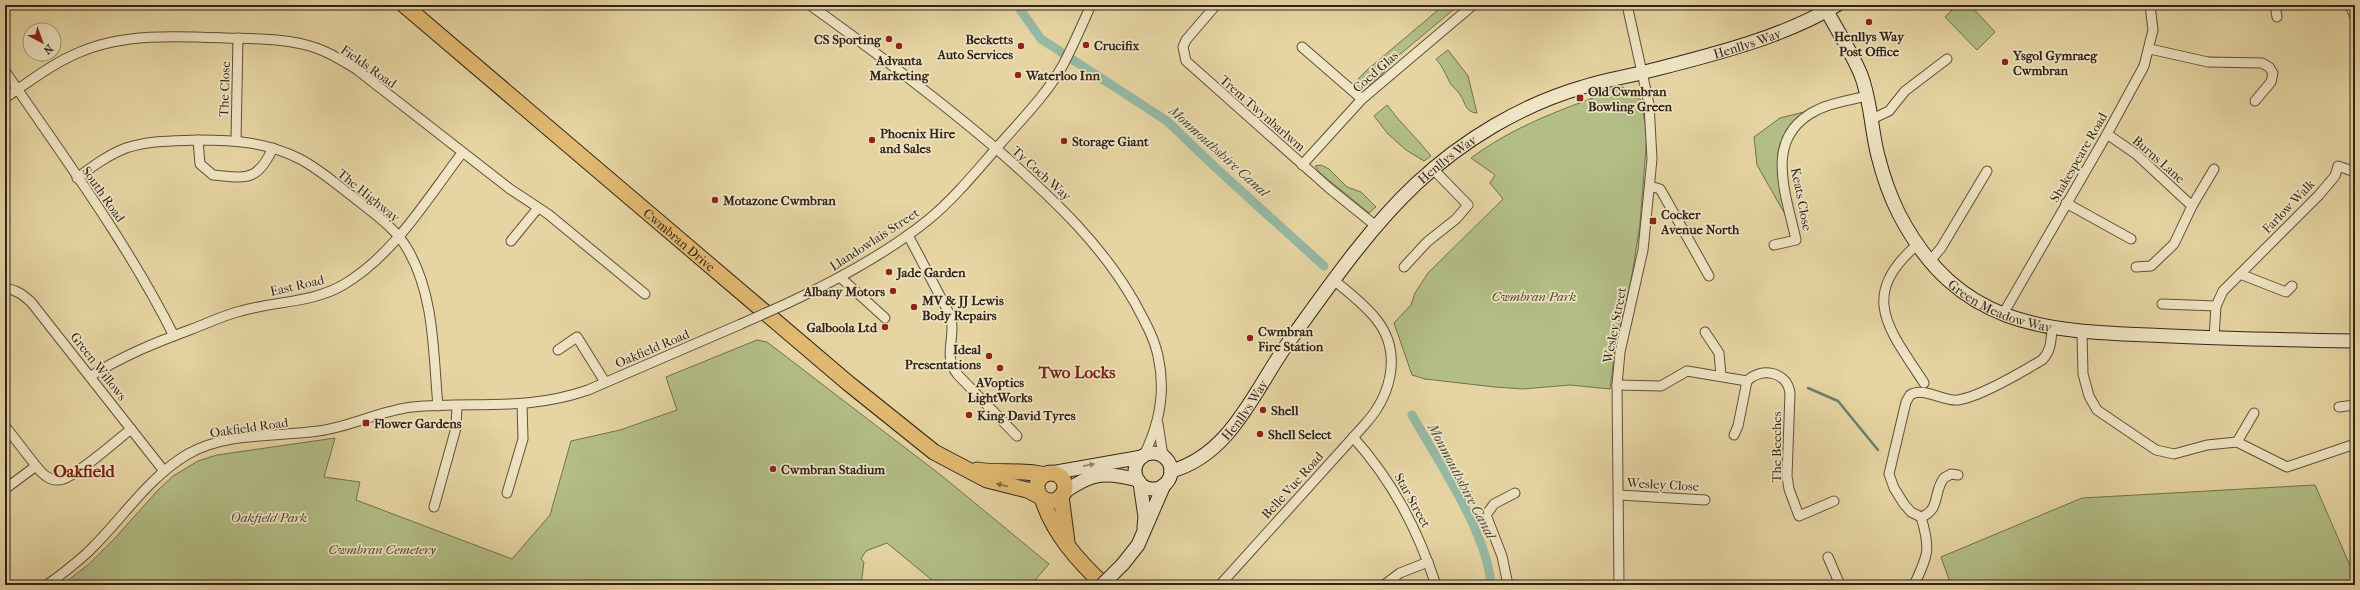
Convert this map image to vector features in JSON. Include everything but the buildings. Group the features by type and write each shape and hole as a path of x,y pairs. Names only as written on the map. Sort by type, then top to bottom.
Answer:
{"main road":[{"name":"Cwmbran Drive","path":"404,5 848,384 934,452 961,466"},
{"path":"961,466 988,472 1035,472 1058,475 1063,480 1065,487 1062,495 1064,526 1069,546"},
{"path":"961,466 987,480 1027,490 1052,501 1062,495"},
{"path":"1048,474 1037,482 1037,489 1051,521 1069,546 1103,585"}],"street":[{"name":"Ty Coch Way","path":"810,5 919,85 996,149 1073,219 1112,266 1149,330 1158,355 1162,392 1158,424 1163,456"},
{"name":"Llandowlais Street","path":"788,303 840,277 908,235 945,204 1033,106 1071,50 1091,5"},
{"name":"Trem Twynbarlwm","path":"1216,5 1186,40 1183,46 1186,61 1302,165 1376,226"},
{"name":"Coed Glas","path":"1302,165 1362,99 1473,5"},
{"name":"Wesley Street","path":"1619,585 1617,385 1620,352 1642,250 1650,186 1651,133 1643,72 1627,5"},
{"name":"Shakespeare Road","path":"2003,314 2107,134 2144,66 2150,49 2153,30 2150,5"},
{"path":"2275,5 2277,17"},
{"name":"Henllys Way","path":"1171,471 1182,468 1214,448 1233,427 1287,344 1376,226 1396,204 1433,169 1475,137 1516,114 1581,87 1643,72 1750,42 1797,26 1832,8"},
{"name":"Green Meadow Way","path":"1832,8 1861,75 1872,119 1878,155 1887,187 1917,245 1956,288 2003,314 2026,323 2052,329 2082,333 2355,341"},
{"name":"Fields Road","path":"5,98 80,52 109,43 181,36 288,42 316,48 340,58 462,153 548,214 645,294"},
{"name":"The Close","path":"236,140 238,38"},
{"path":"1302,47 1362,99"},
{"path":"2150,49 2208,62 2262,63 2269,67 2274,73 2271,82 2255,101"},
{"path":"1872,119 1889,111 1905,91 1947,59"},
{"name":"South Road","path":"5,72 138,268 174,336"},
{"name":"Keats Close","path":"1774,245 1796,240 1782,177 1783,148 1787,137 1796,125 1818,109 1867,96"},
{"name":"Burns Lane","path":"2107,134 2136,154 2192,206"},
{"name":"The Highway","path":"77,178 108,157 128,148 146,142 168,140 236,140 273,148 301,160 327,177 387,224 408,249 424,287 429,309 438,406"},
{"path":"198,140 200,164 213,175 252,176 264,166 273,148"},
{"name":"East Road","path":"91,376 108,365 174,336 240,311 326,294 356,276 398,237 462,153"},
{"name":"Farlow Walk","path":"2214,338 2216,306 2223,291 2319,195 2335,176 2338,166 2355,172"},
{"path":"1404,267 1427,242 1456,219 1468,205 1433,169"},
{"name":"Burns Lane","path":"2136,267 2151,266 2174,244 2192,206 2214,169"},
{"path":"1930,261 1941,248 1987,171"},
{"path":"1650,186 1660,189 1709,276"},
{"path":"2066,203 2131,239"},
{"path":"511,241 538,208"},
{"path":"908,235 951,317 953,327 949,352 954,371 1017,436"},
{"path":"1917,245 1896,266 1890,277 1885,288 1884,312 1890,331 1924,382"},
{"path":"2240,274 2286,292 2292,286"},
{"path":"840,277 885,318"},
{"name":"Belle Vue Road","path":"1220,585 1353,437 1381,403 1390,380 1392,362 1386,336 1379,323 1335,281"},
{"name":"Green Willows","path":"5,289 12,289 22,294 31,302 91,376 164,471"},
{"name":"Oakfield Road","path":"47,585 89,551 148,485 164,471 189,454 212,444 238,439 320,431 396,410 438,406 522,404 567,396 605,382 788,303"},
{"path":"2162,304 2216,306"},
{"path":"1914,585 1925,561 1929,546 1921,517 1904,504 1891,482 1888,469 1910,395 1920,393 1955,400 1972,396 2042,360 2047,355 2050,347 2052,329"},
{"path":"1705,332 1719,353 1721,376"},
{"path":"2082,333 2083,374 2086,387 2097,410 2156,450 2174,454 2217,443 2237,442 2287,467 2355,444"},
{"path":"558,350 577,337 605,382"},
{"path":"1617,385 1661,386 1685,371 1747,381 1738,426 1734,435"},
{"name":"The Beeches","path":"1747,381 1753,376 1766,372 1778,376 1788,384 1790,393 1787,476 1789,489 1799,516 1834,501"},
{"path":"507,493 523,439 522,404"},
{"path":"2339,407 2355,405"},
{"path":"434,507 456,428 457,406"},
{"path":"2237,442 2254,413"},
{"name":"Ty Coch Way","path":"1143,456 1158,424"},
{"path":"5,426 47,478 63,480 131,429"},
{"name":"Star Street","path":"1353,437 1387,479 1420,539 1436,585"},
{"path":"1048,474 1154,453 1163,456 1167,460 1171,471 1138,545 1123,564 1103,585"},
{"path":"1143,456 1136,465 1145,517 1144,530"},
{"path":"5,489 36,466"},
{"path":"1062,495 1078,482 1100,474 1113,474 1139,481 1154,489 1164,485"},
{"path":"1921,517 1929,513 1934,507 1944,478 1951,474 1958,475"},
{"path":"1508,585 1502,556 1486,515 1494,504 1515,493"},
{"name":"Wesley Close","path":"1619,495 1705,500"},
{"path":"1828,557 1840,585"},
{"path":"1384,585 1400,573 1428,562"}],"green space":[{"path":"1444,5 1459,5 1386,66 1385,71 1360,95 1351,86 1367,70"},
{"path":"1957,5 1970,5 1995,32 1977,50 1945,17"},
{"path":"1448,50 1468,76 1477,113 1467,109 1461,96 1451,84 1436,59"},
{"name":"Cwmbran Park","path":"1621,86 1641,100 1647,135 1640,224 1631,281 1615,350 1610,389 1570,385 1523,389 1425,379 1412,375 1394,323 1411,305 1415,293 1428,273 1503,199 1490,183 1495,175 1471,158 1485,148 1515,131 1561,110"},
{"path":"1387,105 1431,156 1424,161 1406,150 1388,134 1374,116"},
{"path":"1804,112 1806,116 1785,134 1778,153 1778,175 1786,216 1757,165 1754,137 1780,118"},
{"path":"1321,165 1329,169 1347,187 1361,192 1376,207 1369,213 1320,173 1315,166"},
{"path":"757,340 767,342 942,476 1049,564 1031,585 938,585 887,543 866,551 861,559 864,562 861,585 62,585 89,564 173,476 198,461 217,455 335,438 324,477 360,482 356,500 512,559 550,515 571,441 620,430 677,410 666,377"},
{"path":"2315,485 2355,577 2355,585 1951,585 1941,557 2082,498"}],"waterway":[{"name":"Monmouthshire Canal","path":"1017,5 1041,39 1167,121 1217,169 1324,266"},
{"path":"1808,388 1838,401 1878,450"},
{"name":"Monmouthshire Canal","path":"1412,415 1460,497 1471,520 1488,564 1491,585"}],"place":[{"name":"Henllys Way Post Office","path":"1869,22"},
{"name":"CS Sporting","path":"889,39"},
{"name":"Crucifix","path":"1086,45"},
{"name":"Advanta Marketing","path":"899,46"},
{"name":"Becketts Auto Services","path":"1021,46"},
{"name":"Ysgol Gymraeg Cwmbran","path":"2005,62"},
{"name":"Waterloo Inn","path":"1018,75"},
{"name":"Old Cwmbran Bowling Green","path":"1580,98"},
{"name":"Phoenix Hire and Sales","path":"872,140"},
{"name":"Storage Giant","path":"1064,141"},
{"name":"Motazone Cwmbran","path":"715,200"},
{"name":"Cocker Avenue North","path":"1653,221"},
{"name":"Jade Garden","path":"889,272"},
{"name":"Albany Motors","path":"893,291"},
{"name":"MV & JJ Lewis Body Repairs","path":"914,307"},
{"name":"Galboola Ltd","path":"885,327"},
{"name":"Cwmbran Fire Station","path":"1250,338"},
{"name":"Ideal Presentations","path":"989,356"},
{"name":"AVoptics LightWorks","path":"1000,368"},
{"name":"Shell","path":"1263,410"},
{"name":"King David Tyres","path":"969,415"},
{"name":"Flower Gardens","path":"366,423"},
{"name":"Shell Select","path":"1260,434"},
{"name":"Cwmbran Stadium","path":"773,469"}],"district":[{"name":"Two Locks","path":"1077,372"},
{"name":"Oakfield","path":"84,471"}],"park label":[{"name":"Oakfield Park","path":"269,517"},
{"name":"Cwmbran Cemetery","path":"382,549"}]}
